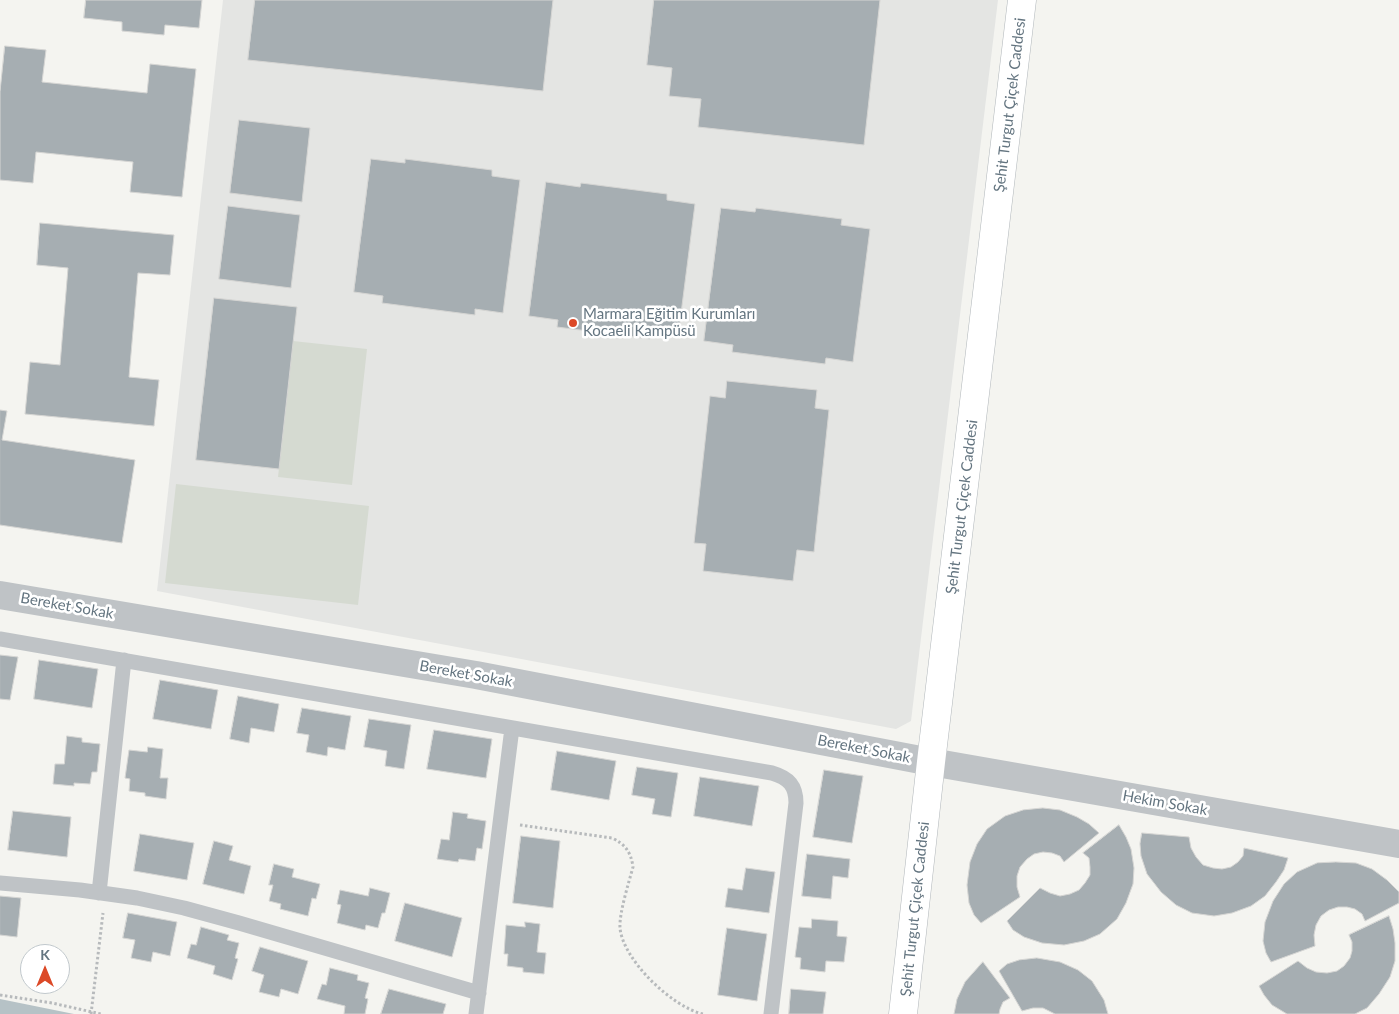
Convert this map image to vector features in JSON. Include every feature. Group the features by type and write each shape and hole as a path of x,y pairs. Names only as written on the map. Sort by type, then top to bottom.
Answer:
{"street":[{"name":"Şehit Turgut Çiçek Caddesi","path":"904,1014 931,762 1022,0"},
{"name":"Bereket Sokak","path":"0,595 476,675 931,762"},
{"name":"Hekim Sokak","path":"931,762 1399,844"}],"lane":[{"path":"0,639 782,776 791,784 796,793 796,804 771,1014"},
{"path":"102,893 124,660"},
{"path":"476,1014 512,728"},
{"path":"0,883 137,898 220,918 479,993"}],"path":[{"path":"500,822 612,838 620,842 628,851 633,867 621,916 620,928 624,941 633,958 657,987 693,1012 703,1014"},
{"path":"92,1013 102,893"},
{"path":"0,994 101,1014"}],"shaded area":[{"name":"Marmara Eğitim Kurumları Kocaeli Kampüsü","path":"223,0 998,0 911,721 896,729 157,591"},
{"path":"293,341 367,349 352,485 278,477"},
{"path":"176,484 369,506 358,605 165,583"},
{"path":"0,999 74,1014 0,1014"}],"building":[{"path":"86,0 202,0 199,28 165,25 164,35 122,31 122,22 84,18"},
{"path":"255,0 553,0 543,91 248,60"},
{"path":"654,0 880,0 864,145 698,127 701,99 669,96 672,68 647,65"},
{"path":"5,46 46,50 42,82 147,93 150,64 196,69 182,197 130,192 133,162 36,152 33,183 0,180 0,92"},
{"path":"239,120 310,128 302,202 230,193"},
{"path":"371,159 405,163 405,159 492,170 492,176 520,180 503,313 475,309 475,315 382,303 383,296 354,292"},
{"path":"546,182 580,187 581,183 667,194 667,200 695,204 678,337 651,333 650,339 557,327 558,320 529,316"},
{"path":"228,206 300,215 291,288 219,279"},
{"path":"721,208 755,212 756,208 842,219 841,225 870,229 853,362 826,358 825,364 732,352 733,345 704,341"},
{"path":"40,223 174,235 170,275 138,273 129,377 159,380 154,426 25,414 30,362 60,365 68,268 37,265"},
{"path":"214,298 297,307 279,469 196,460"},
{"path":"727,381 817,390 815,408 829,410 814,552 797,550 793,581 703,571 706,544 694,543 710,396 725,398"},
{"path":"0,410 7,411 2,440 135,460 122,543 0,525"},
{"path":"0,655 18,657 10,700 0,699"},
{"path":"39,660 98,669 92,708 34,699"},
{"path":"160,680 218,690 211,729 153,719"},
{"path":"238,696 279,704 274,732 251,728 249,743 230,739"},
{"path":"302,708 351,716 345,750 328,747 327,756 306,752 309,735 297,733"},
{"path":"369,719 411,725 404,769 385,766 387,751 364,747"},
{"path":"434,730 492,739 486,778 427,769"},
{"path":"67,736 82,738 82,742 100,744 97,772 92,772 90,784 74,783 74,786 53,784 55,764 64,764"},
{"path":"148,747 163,749 160,778 168,778 166,799 145,796 145,793 129,791 130,779 125,778 129,750 147,752"},
{"path":"557,751 616,761 609,800 551,790"},
{"path":"637,767 678,773 671,817 652,814 655,799 632,795"},
{"path":"824,770 863,776 852,843 813,837"},
{"path":"700,777 759,786 752,826 694,816"},
{"path":"1043,808 1060,810 1077,817 1099,833 1064,862 1060,856 1043,852 1034,854 1027,859 1020,867 1017,876 1017,887 1020,897 981,923 974,915 969,903 967,885 970,862 977,844 987,829 1005,816 1023,810"},
{"path":"13,811 71,817 67,857 8,850"},
{"path":"453,812 468,814 467,818 486,821 482,849 477,848 475,861 459,859 458,862 437,859 441,839 449,840"},
{"path":"1119,825 1131,849 1134,868 1133,884 1126,903 1117,919 1100,934 1084,941 1064,945 1042,943 1024,937 1013,930 1007,921 1040,888 1060,896 1079,890 1090,875 1089,858 1083,853"},
{"path":"1142,833 1189,837 1191,848 1196,857 1203,865 1213,868 1231,867 1243,856 1244,848 1288,858 1284,870 1276,882 1265,896 1251,906 1232,913 1214,916 1192,913 1176,905 1161,892 1147,874 1141,856 1140,844"},
{"path":"140,834 194,843 187,880 134,871"},
{"path":"521,836 560,841 553,908 513,903"},
{"path":"214,841 233,846 229,860 251,866 244,894 203,884"},
{"path":"807,854 850,859 848,878 833,876 831,899 802,896"},
{"path":"1317,863 1356,863 1372,869 1399,892 1399,903 1365,921 1362,914 1355,909 1338,907 1329,910 1321,916 1316,925 1314,935 1315,946 1271,962 1263,941 1265,922 1273,901 1284,884 1297,872"},
{"path":"274,864 294,869 292,877 320,884 316,899 312,898 308,916 280,909 281,904 269,901 273,885 269,885"},
{"path":"746,868 775,872 769,913 725,907 728,888 742,890"},
{"path":"370,888 390,893 385,913 382,913 378,928 366,925 365,930 337,923 341,905 337,904 340,890 368,896"},
{"path":"0,896 21,898 17,937 0,935"},
{"path":"405,903 462,918 452,957 395,941"},
{"path":"128,913 177,922 170,956 153,952 151,962 131,958 135,940 123,938"},
{"path":"1389,916 1395,943 1395,961 1390,977 1367,1008 1355,1014 1287,1014 1272,1005 1264,995 1259,986 1298,961 1316,972 1327,973 1337,971 1350,958 1352,942 1349,935"},
{"path":"812,919 838,921 837,936 847,937 844,962 826,961 825,972 800,969 801,958 795,957 799,927 811,928"},
{"path":"525,922 540,924 537,952 546,953 544,974 523,972 523,968 507,966 508,954 504,954 506,925 525,927"},
{"path":"201,927 229,935 227,940 239,943 235,958 238,959 232,980 213,974 215,966 187,958 191,944 196,945"},
{"path":"727,928 767,934 757,1001 718,995"},
{"path":"260,947 308,961 298,994 281,989 279,997 259,992 264,975 252,971"},
{"path":"1037,958 1060,962 1078,970 1092,981 1104,1000 1108,1014 1055,1014 1043,1008 1022,1011 999,971 1007,964 1019,960"},
{"path":"983,962 1010,998 1003,1002 999,1014 954,1014 957,999 965,982"},
{"path":"330,968 358,975 357,980 369,983 365,998 368,999 365,1014 344,1014 345,1006 317,999 322,984 326,985"},
{"path":"389,989 446,1004 443,1014 381,1014"},
{"path":"791,989 826,992 823,1014 789,1014"}],"place":[{"name":"Marmara Eğitim Kurumları Kocaeli Kampüsü","path":"573,323"}]}
